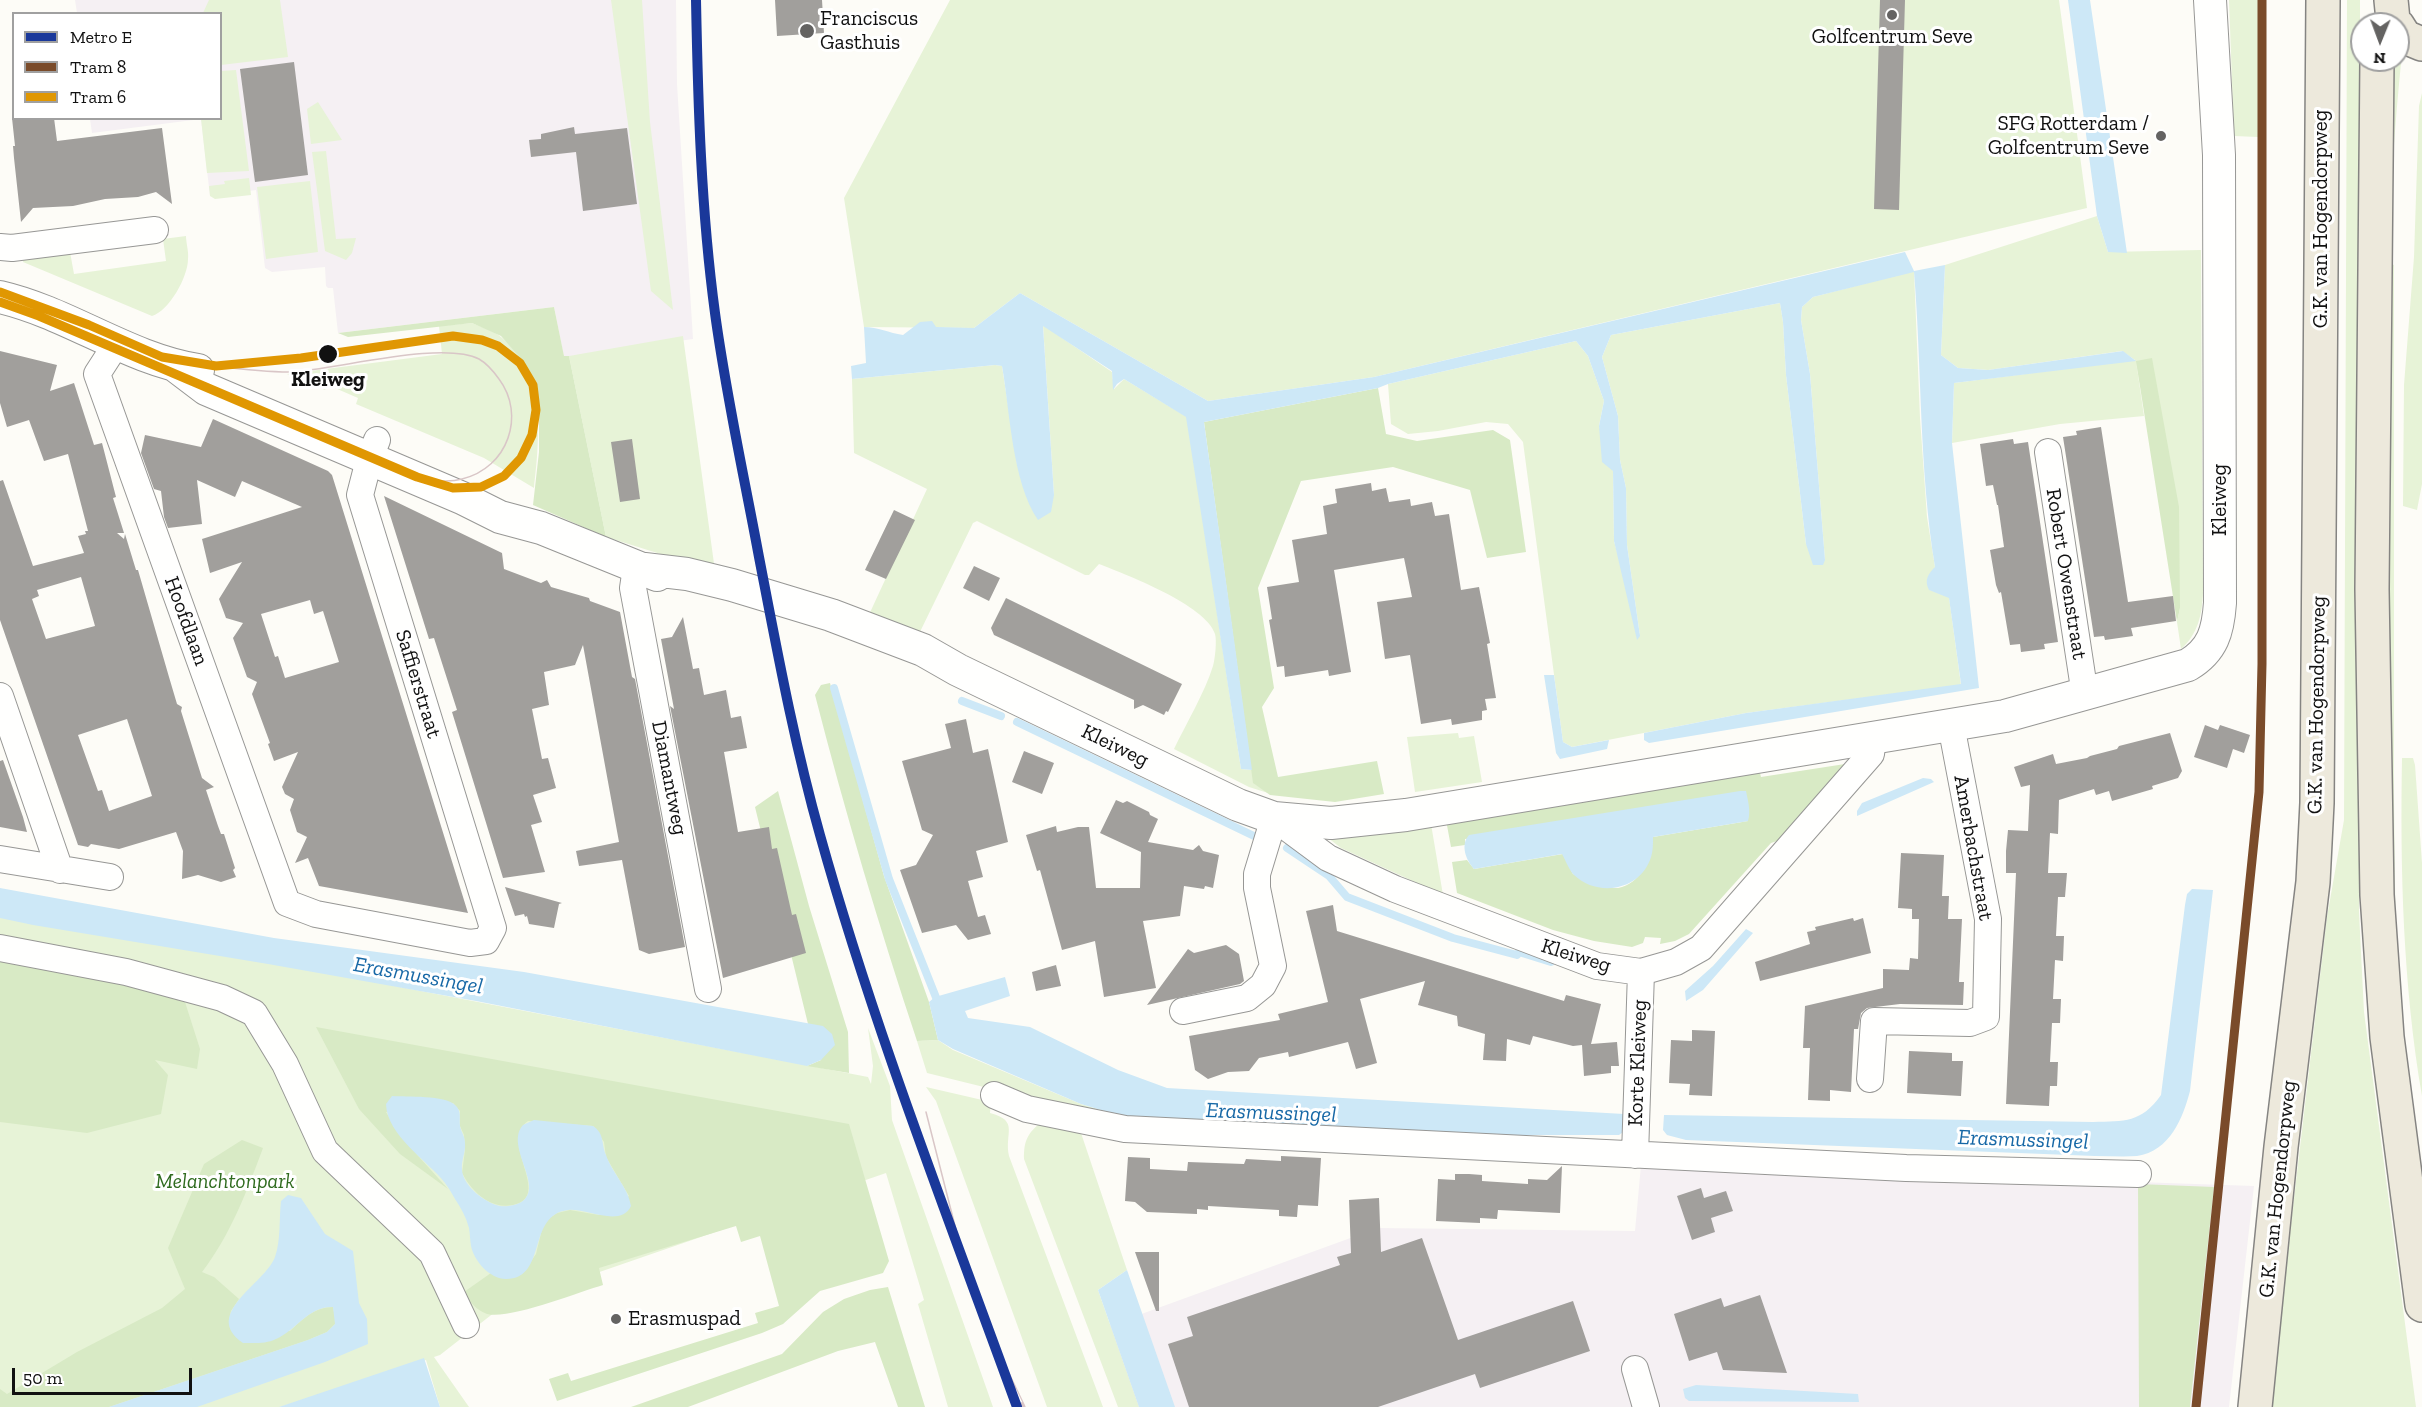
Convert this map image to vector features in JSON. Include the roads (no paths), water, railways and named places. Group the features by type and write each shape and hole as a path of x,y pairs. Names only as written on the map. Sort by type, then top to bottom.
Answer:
{"main road":[{"name":"G.K. van Hogendorpweg","path":"2255,1407 2313,882 2317,803 2323,0"},
{"path":"2377,72 2372,578 2377,895 2387,1037 2422,1305"}],"street":[{"name":"Kleiweg","path":"1274,818 1331,823 1406,815 2005,716 2188,665 2209,649 2219,621 2219,155 2210,0"},
{"path":"0,247 12,248 155,230"},
{"name":"Kleiweg","path":"0,297 177,367 206,389 373,450 500,517 541,528 636,568 687,574 732,585 831,615 923,650 958,670 1211,792 1274,818 1328,858 1395,889 1597,966 1641,972 1676,962 1701,948 1871,754 1873,738"},
{"name":"Hoofdlaan","path":"117,343 97,374 287,903 316,914 470,943 486,941 493,928"},
{"name":"Saffierstraat","path":"373,450 360,495 493,928"},
{"name":"Robert Owenstraat","path":"2048,452 2085,695"},
{"name":"Diamantweg","path":"636,568 633,588 708,988"},
{"path":"0,696 60,870"},
{"name":"Amerbachstraat","path":"1870,1080 1874,1021 1970,1023 1986,1017 1988,920 1951,725"},
{"path":"1183,1011 1247,998 1263,986 1273,966 1257,888 1257,874 1274,818"},
{"path":"0,859 110,877"},
{"path":"0,948 126,972 222,998 254,1012 285,1064 324,1151 432,1253 466,1325"},
{"name":"Korte Kleiweg","path":"1635,1155 1641,972"},
{"path":"994,1095 1027,1110 1125,1129 1906,1168 2138,1174"},
{"path":"1635,1369 1646,1407"}],"water":[{"path":"2068,0 2090,0 2127,253 2108,252 2097,216"},
{"path":"1905,252 1914,271 1945,265 1941,355 1958,368 1988,370 2123,351 2136,361 1954,383 1952,443 1979,688 1649,743 1644,740 1644,733 1746,713 1961,684 1949,598 1929,590 1927,583 1935,567 1923,456 1914,272 1813,297 1802,307 1801,320 1810,374 1825,560 1823,565 1813,565 1806,544 1780,303 1611,335 1602,357 1618,416 1620,460 1626,488 1627,545 1640,636 1637,640 1614,541 1613,471 1602,462 1599,426 1604,401 1588,356 1576,341 1378,388 1204,422 1252,770 1241,769 1186,417 1124,379 1113,390 1112,371 1043,326 1054,495 1051,512 1038,520 1029,504 1017,466 1002,366 852,379 851,366 866,363 864,327 903,335 920,322 932,321 936,327 974,328 1020,293 1208,401 1374,377"},
{"path":"1544,675 1554,675 1563,742 1572,747 1609,740 1607,749 1560,759 1556,753"},
{"path":"1923,778 1934,782 1857,816 1862,803"},
{"path":"1746,791 1748,821 1653,837 1652,855 1644,870 1636,879 1616,887 1605,888 1583,882 1572,873 1562,854 1474,869 1465,852 1465,843 1469,835"},
{"name":"Erasmussingel","path":"0,888 274,938 524,972 823,1026 832,1034 835,1045 821,1060 807,1066 476,1001 33,925 0,918"},
{"name":"Erasmussingel","path":"2192,889 2213,890 2190,1091 2173,1132 2158,1148 2148,1153 2137,1156 2095,1156 1686,1140 1667,1135 1663,1130 1664,1115 2093,1122 2131,1119 2139,1116 2161,1095 2185,905 2187,894"},
{"path":"1746,929 1753,933 1703,990 1686,1001 1685,991 1713,966"},
{"name":"Erasmussingel","path":"1005,977 1010,996 965,1011 968,1018 1030,1027 1118,1070 1167,1088 1624,1114 1623,1132 1619,1135 1447,1135 1179,1125 1121,1116 1081,1104 953,1049 938,1040 929,1002 935,997"},
{"path":"392,1096 435,1098 450,1102 457,1107 465,1141 463,1176 476,1193 500,1206 520,1203 529,1192 527,1173 518,1143 523,1125 534,1120 593,1126 601,1136 604,1151 627,1193 631,1206 619,1216 602,1216 575,1210 555,1214 546,1223 528,1269 519,1276 506,1279 494,1276 475,1257 466,1220 448,1187 393,1127 386,1104"},
{"path":"288,1195 301,1198 325,1234 353,1251 359,1303 367,1319 368,1344 325,1362 197,1407 109,1407 308,1340 327,1332 335,1324 333,1307 316,1310 283,1335 268,1342 243,1343 232,1332 229,1321 232,1310 275,1257 281,1201"},
{"path":"1127,1270 1175,1407 1139,1407 1098,1290"},
{"path":"424,1358 440,1407 279,1407"},
{"path":"1696,1385 1858,1394 1859,1402 1689,1401 1685,1398 1683,1389"}],"waterway":[{"path":"834,688 889,879 939,1005"},
{"path":"962,701 1001,716"},
{"path":"1017,722 1256,837"},
{"path":"1287,848 1329,876 1347,897 1453,938 1517,955 1519,952 1551,962"}],"tram line":[{"name":"8","path":"2196,1407 2259,792 2262,664 2262,0"},
{"name":"6","path":"0,292 89,325 162,357 216,366 301,358 453,336 482,340 498,346 520,363 533,385 536,410 532,435 521,458 504,476 481,487 453,488 417,477 39,316 0,302"},
{"path":"216,366 289,372 415,354 462,354 479,359 499,379 507,393 511,408 508,438 501,452 491,464 478,473 462,479 445,481 417,477"},
{"path":"926,1112 967,1273"}],"railway":[{"path":"1002,1365 1022,1407"}],"metro line":[{"name":"E","path":"696,0 703,196 715,313 724,374 794,731 820,835 864,980 1017,1407"}],"place":[{"name":"Golfcentrum Seve","path":"1892,15"},
{"name":"Franciscus Gasthuis","path":"807,31"},
{"name":"SFG Rotterdam / Golfcentrum Seve","path":"2161,136"},
{"name":"Kleiweg","path":"328,354"},
{"name":"Erasmuspad","path":"616,1319"}],"park label":[{"name":"Melanchtonpark","path":"225,1182"}]}
